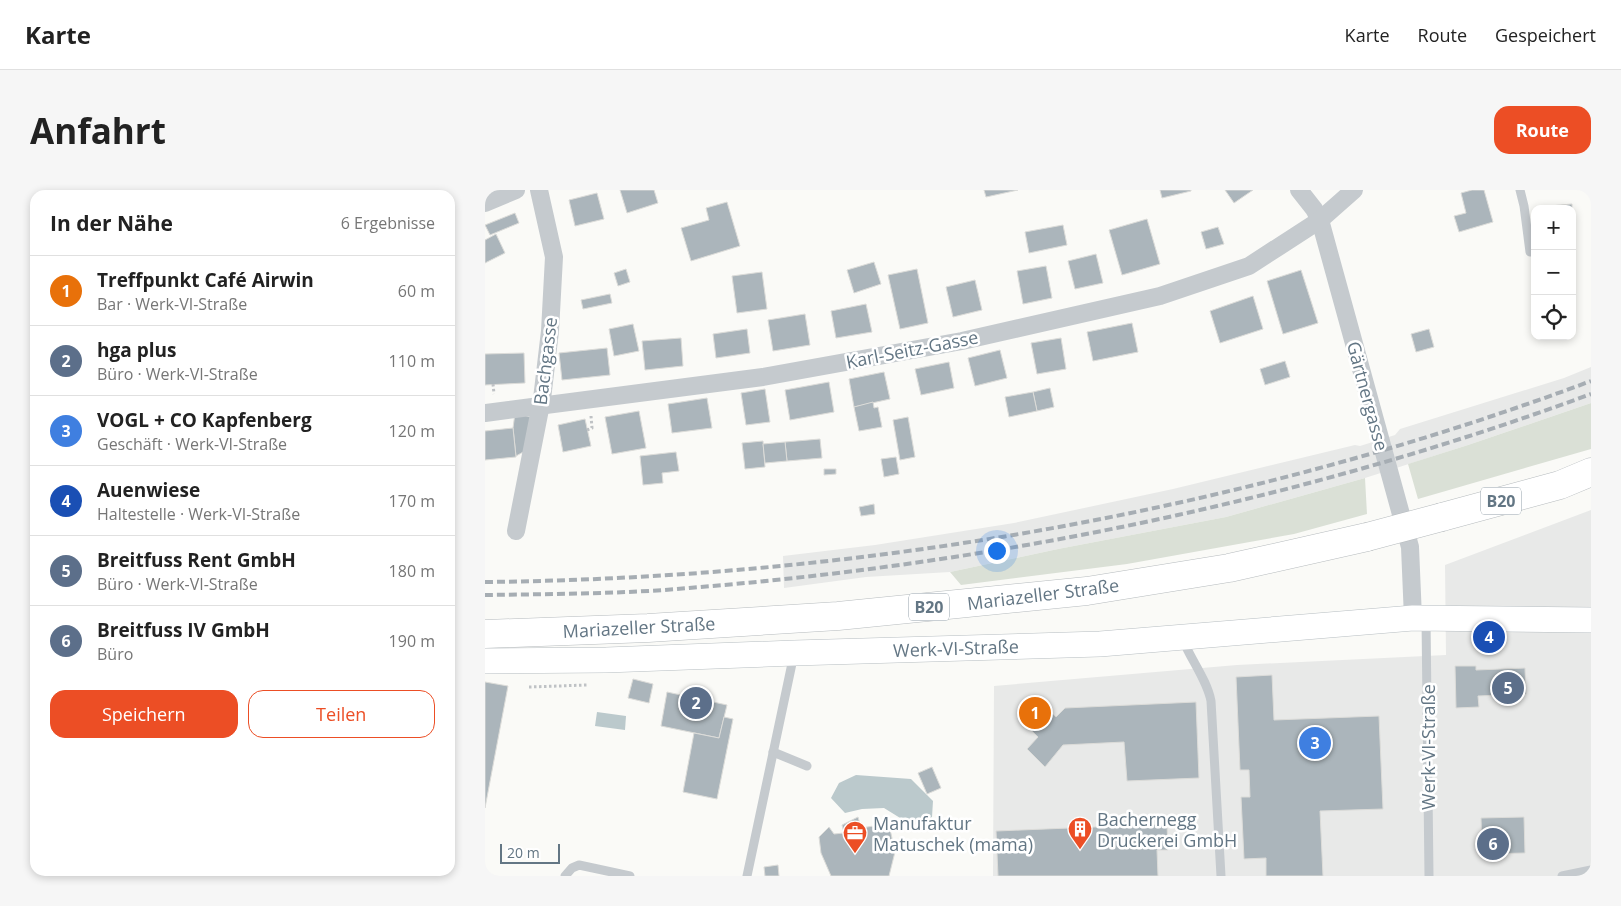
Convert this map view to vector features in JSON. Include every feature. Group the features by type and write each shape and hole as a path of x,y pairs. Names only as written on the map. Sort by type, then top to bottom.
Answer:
{"highway":[{"name":"Mariazeller Straße","path":"485,634 648,628 838,616 1087,591 1229,568 1367,537 1559,485 1591,472"},
{"name":"Mariazeller Straße","path":"1559,485 1591,482"}],"main road":[{"name":"Werk-VI-Straße","path":"485,661 606,660 794,652 1100,644 1419,618 1591,620"}],"street":[{"path":"485,204 517,190"},
{"name":"Bachgasse","path":"516,531 540,406 550,331 553,257 539,190"},
{"name":"Gärtnergasse","path":"1299,190 1320,220 1410,548 1419,618"},
{"path":"1320,220 1354,190"},
{"name":"Karl-Seitz-Gasse","path":"485,413 763,377 962,341 1160,296 1249,266 1320,220"}],"lane":[{"path":"1520,190 1525,206 1530,252"},
{"name":"Werk-VI-Straße","path":"1419,618 1429,876"},
{"path":"1182,637 1211,700 1221,876"},
{"path":"747,876 794,652"},
{"path":"773,752 807,766"},
{"path":"565,876 572,868 579,865 630,876"},
{"path":"1562,876 1591,870"}],"path":[{"path":"529,687 597,684"}],"shaded area":[{"path":"1591,367 1591,403 1365,478 1226,517 950,572 866,577 784,588 783,556 875,545 1014,523 1173,489 1355,445 1360,446 1395,435 1400,429 1564,378"},
{"path":"1591,403 1591,449 1418,499 1408,464"},
{"path":"1365,478 1367,514 1294,534 1127,564 961,585 950,572 1226,517"},
{"path":"1591,510 1591,876 993,876 994,686 1237,665 1446,655 1445,565"},
{"path":"597,712 626,716 625,730 595,726"},
{"path":"856,775 911,779 933,801 932,817 921,826 905,821 884,808 862,809 845,813 831,798 839,783"}],"building":[{"path":"620,190 654,190 658,203 627,213"},
{"path":"984,190 1018,190 986,197"},
{"path":"1160,190 1191,190 1191,191 1162,198"},
{"path":"1225,190 1253,190 1234,203"},
{"path":"1472,190 1484,190 1493,222 1459,232 1454,216 1466,213 1461,193"},
{"path":"597,193 604,219 575,226 569,200"},
{"path":"727,202 740,246 691,261 681,228 709,220 706,208"},
{"path":"515,213 519,223 490,235 485,225"},
{"path":"1147,219 1160,264 1122,275 1109,230"},
{"path":"1063,225 1067,245 1029,253 1025,232"},
{"path":"1218,227 1224,244 1206,249 1201,232"},
{"path":"496,234 505,253 485,263 485,240"},
{"path":"1096,254 1103,283 1075,289 1068,261"},
{"path":"874,262 881,284 854,293 847,270"},
{"path":"1046,266 1052,298 1023,304 1017,271"},
{"path":"626,269 630,282 618,286 614,273"},
{"path":"917,269 928,323 900,329 888,275"},
{"path":"1301,270 1318,323 1283,334 1267,281"},
{"path":"762,272 767,309 737,313 732,276"},
{"path":"975,280 982,310 953,317 946,287"},
{"path":"610,294 612,303 583,309 581,300"},
{"path":"1253,296 1263,329 1220,343 1210,311"},
{"path":"866,304 872,332 836,338 831,311"},
{"path":"805,314 810,345 773,351 768,320"},
{"path":"1132,323 1138,352 1093,361 1087,332"},
{"path":"633,324 639,351 614,356 609,329"},
{"path":"747,329 750,353 716,358 713,334"},
{"path":"1429,329 1434,347 1416,352 1411,334"},
{"path":"681,338 683,366 645,370 642,341"},
{"path":"1061,338 1066,369 1037,374 1031,343"},
{"path":"607,348 610,375 562,380 559,353"},
{"path":"1000,350 1007,378 975,386 968,358"},
{"path":"524,353 525,383 485,385 485,354"},
{"path":"1285,361 1290,377 1265,385 1260,369"},
{"path":"949,362 954,388 921,395 915,369"},
{"path":"884,372 890,399 854,407 849,379"},
{"path":"829,382 834,412 790,420 785,390"},
{"path":"1050,388 1054,407 1037,411 1033,392"},
{"path":"765,389 770,422 746,425 741,393"},
{"path":"1033,392 1037,411 1009,417 1005,397"},
{"path":"707,398 712,428 672,433 668,404"},
{"path":"873,402 874,408 878,407 882,427 859,431 854,407"},
{"path":"639,411 646,448 612,454 605,417"},
{"path":"515,413 531,417 525,451 516,456 513,428"},
{"path":"908,417 915,457 900,460 893,420"},
{"path":"585,419 591,446 563,452 558,425"},
{"path":"513,428 516,457 485,460 485,431"},
{"path":"820,439 822,458 787,461 785,442"},
{"path":"763,441 765,467 745,469 742,443"},
{"path":"785,442 787,461 765,463 763,444"},
{"path":"676,452 679,471 662,473 663,483 643,485 640,456"},
{"path":"896,457 899,474 884,477 881,459"},
{"path":"824,469 836,469 836,474 824,475"},
{"path":"874,504 875,514 861,516 859,507"},
{"path":"1455,666 1476,666 1476,670 1525,668 1526,694 1478,696 1479,707 1456,708"},
{"path":"1272,675 1274,720 1379,716 1383,809 1320,811 1323,876 1266,876 1266,858 1244,859 1241,797 1250,797 1249,770 1240,770 1236,677"},
{"path":"633,679 653,684 649,703 628,698"},
{"path":"485,682 508,686 485,808"},
{"path":"667,692 727,705 719,738 661,726"},
{"path":"1196,702 1199,778 1127,781 1124,742 1063,745 1045,767 1027,749 1038,737 1026,725 1043,705 1056,717 1065,708"},
{"path":"724,717 733,719 717,799 683,792 694,733 719,738"},
{"path":"932,767 941,788 927,794 918,773"},
{"path":"858,817 861,828 886,824 890,829 895,852 889,876 831,876 821,853 819,837 829,827 834,834 844,833 842,825"},
{"path":"1524,817 1525,853 1482,854 1481,818"},
{"name":"Bachernegg Druckerei GmbH","path":"1167,824 1168,850 1157,850 1158,876 998,876 996,831"},
{"path":"778,865 779,876 765,876 764,867"}],"railway":[{"path":"485,582 626,578 766,567 907,551 1047,529 1186,501 1323,467 1458,427 1591,381"},
{"path":"485,595 613,593 689,588 804,577 919,562 1033,544 1147,522 1259,496 1371,466 1482,432 1591,394"}],"place":[{"name":"Auenwiese","path":"1489,637"},
{"name":"Breitfuss Rent GmbH","path":"1508,688"},
{"name":"hga plus","path":"696,703"},
{"name":"Treffpunkt Café Airwin","path":"1035,713"},
{"name":"VOGL + CO Kapfenberg","path":"1315,743"},
{"name":"Breitfuss IV GmbH","path":"1493,844"},
{"name":"Bachernegg Druckerei GmbH","path":"1080,850"},
{"name":"Manufaktur Matuschek (mama)","path":"855,854"}]}
